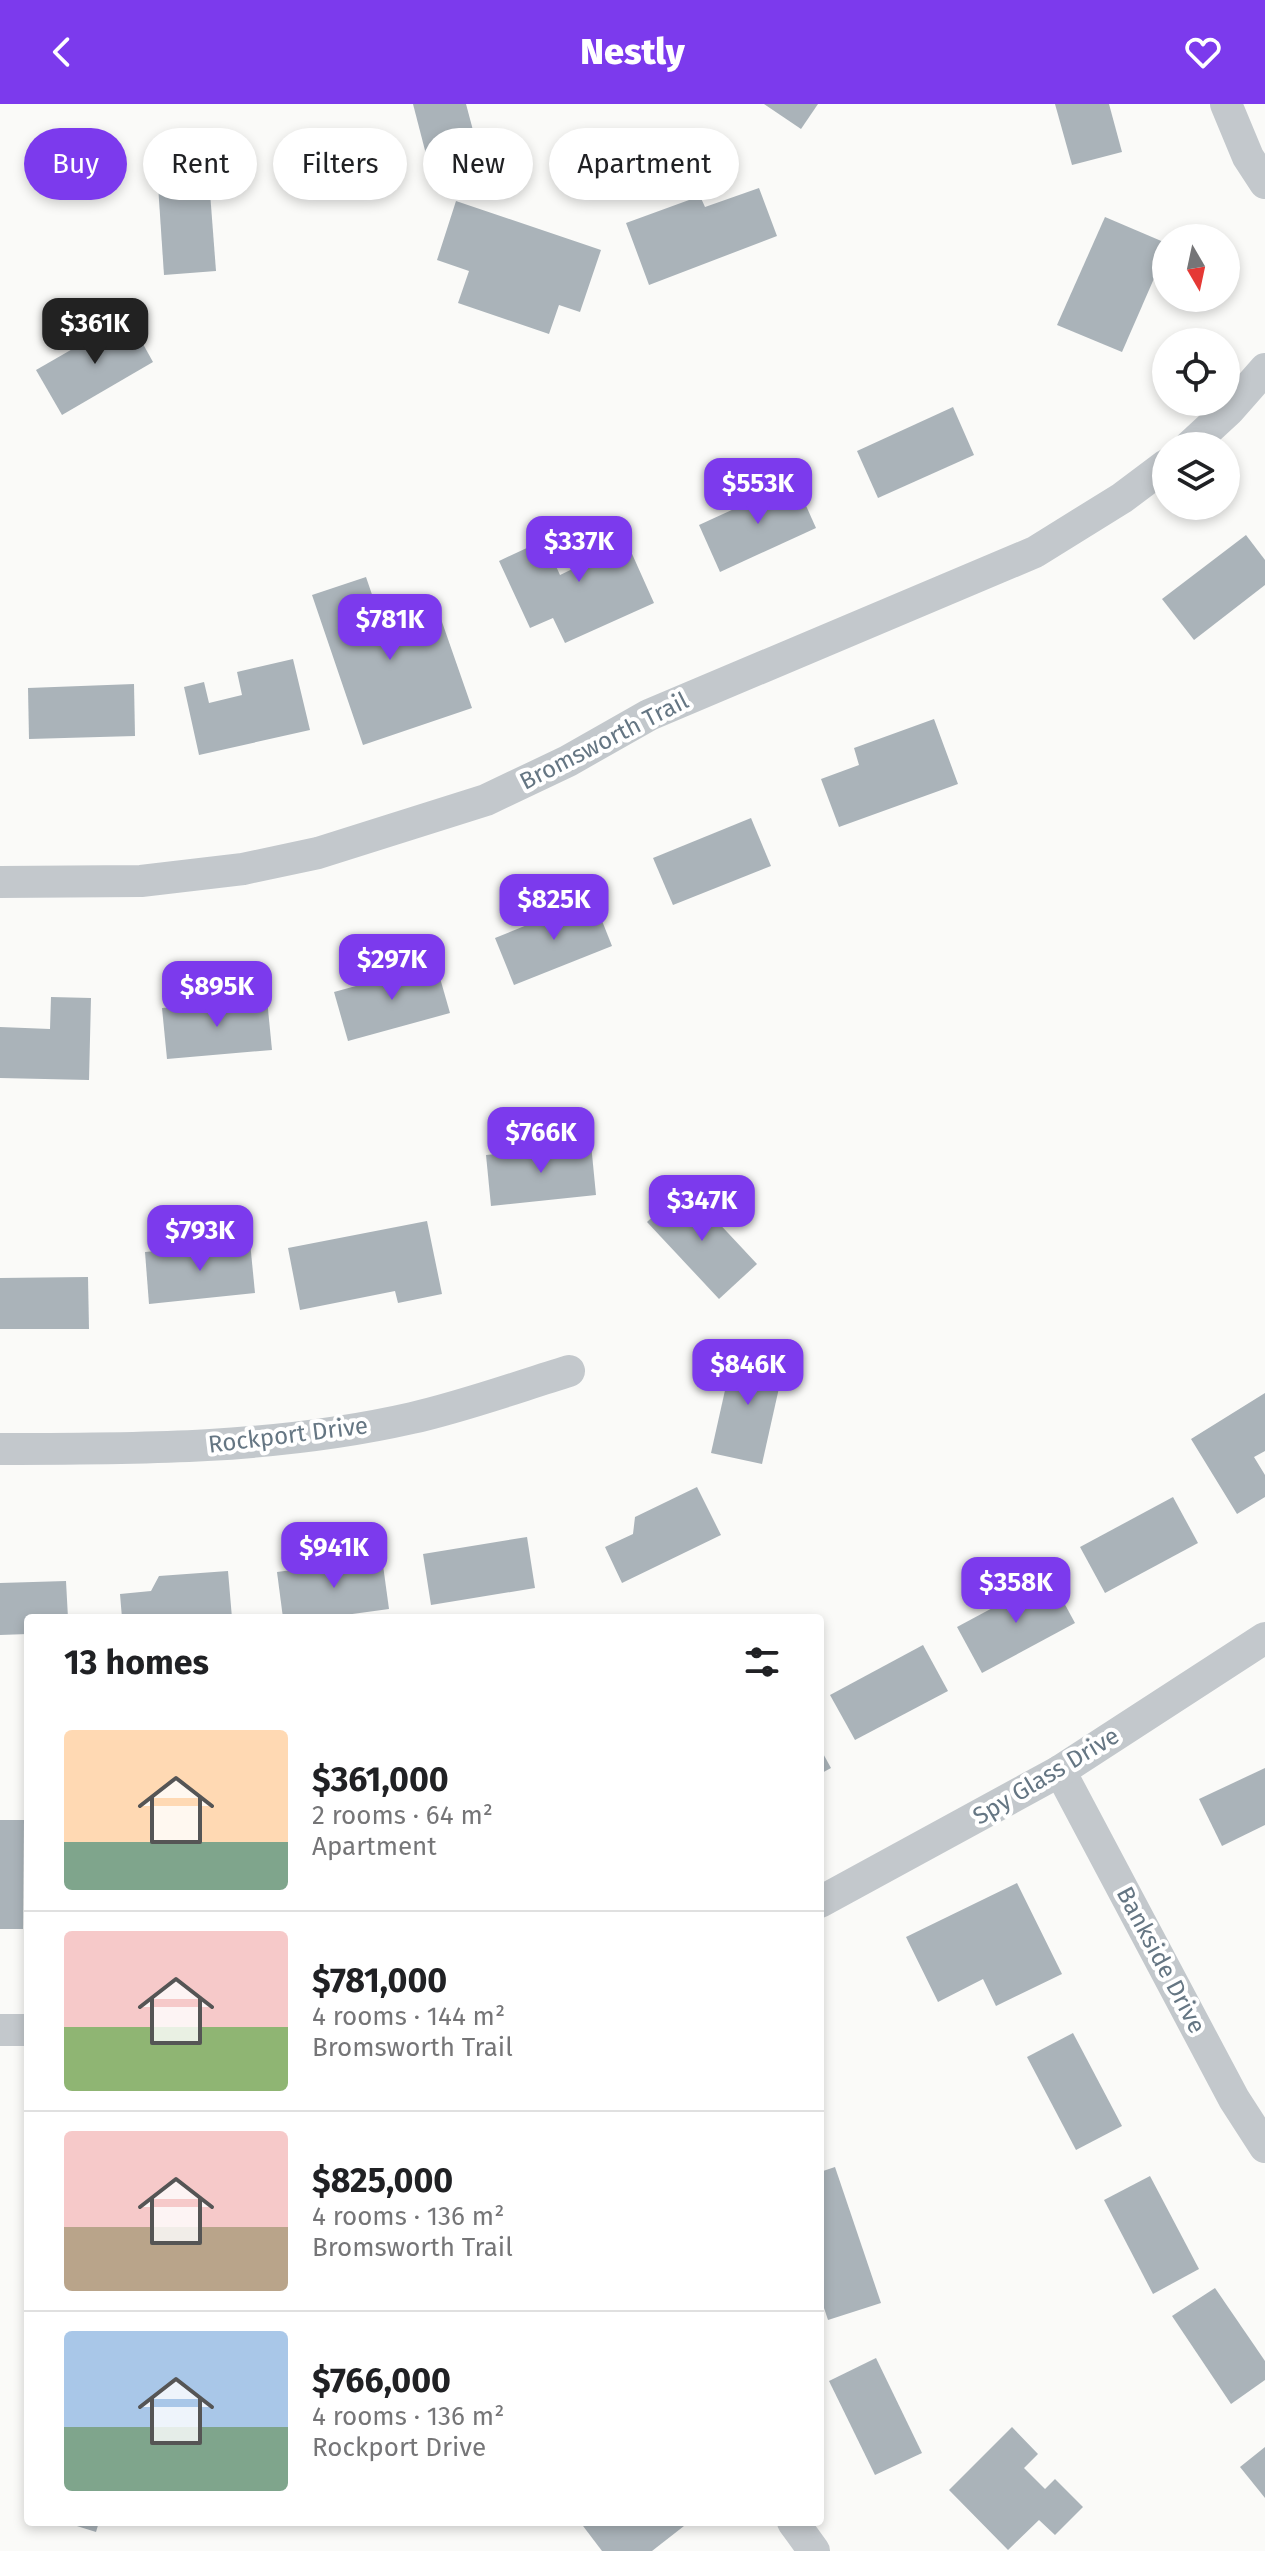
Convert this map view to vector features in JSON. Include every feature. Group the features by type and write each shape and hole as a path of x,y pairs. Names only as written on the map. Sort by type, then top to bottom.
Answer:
{"street":[{"path":"1226,104 1248,157 1265,183"},
{"path":"1205,432 1265,369"},
{"name":"Bromsworth Trail","path":"0,882 141,881 243,869 318,853 486,800 568,761 649,715 1035,552 1122,498 1152,476"},
{"name":"Rockport Drive","path":"0,1449 136,1449 260,1443 412,1418 569,1371"},
{"name":"Spy Glass Drive","path":"824,1900 1060,1771 1265,1638"},
{"name":"Bankside Drive","path":"1060,1771 1226,2085 1265,2147"},
{"path":"0,2030 24,2030"},
{"path":"796,2526 814,2551"}],"building":[{"path":"413,104 466,104 472,128 423,128 423,143"},
{"path":"764,104 818,104 801,129"},
{"path":"1055,104 1109,104 1122,152 1072,165"},
{"path":"759,188 777,236 649,285 626,223 689,200 702,200 705,207 725,200 739,200 739,195"},
{"path":"159,200 211,200 216,271 164,275"},
{"path":"456,201 601,250 580,312 559,305 549,334 458,303 469,271 437,260"},
{"path":"1105,217 1152,237 1152,283 1122,352 1057,325"},
{"path":"128,317 153,362 62,415 36,370"},
{"path":"953,407 974,455 878,498 857,451"},
{"path":"795,481 816,528 720,572 699,525"},
{"path":"616,518 654,603 565,643 553,618 530,628 499,561 544,540 560,575 587,562 575,537"},
{"path":"1246,535 1265,560 1265,585 1194,640 1162,599"},
{"path":"366,577 380,618 434,599 472,708 363,745 312,595"},
{"path":"293,659 310,730 199,755 184,687 204,682 209,703 242,695 237,672"},
{"path":"134,684 135,736 29,739 28,688"},
{"path":"934,719 958,784 839,827 821,779 859,765 854,748"},
{"path":"751,818 771,866 673,905 653,858"},
{"path":"593,898 612,946 514,985 495,938"},
{"path":"436,964 450,1013 348,1041 334,992"},
{"path":"51,997 91,998 89,1080 0,1078 0,1027 50,1029"},
{"path":"267,999 272,1050 167,1059 162,1008"},
{"path":"591,1144 596,1195 491,1206 486,1155"},
{"path":"685,1187 757,1264 719,1299 647,1222"},
{"path":"427,1221 442,1294 398,1303 395,1291 300,1310 288,1248"},
{"path":"250,1242 255,1293 149,1304 145,1252"},
{"path":"88,1277 89,1329 0,1329 0,1278"},
{"path":"734,1350 785,1361 762,1464 711,1453"},
{"path":"1265,1393 1265,1451 1254,1457 1265,1475 1265,1497 1237,1514 1191,1439"},
{"path":"697,1487 721,1535 622,1583 605,1547 633,1534 635,1517"},
{"path":"1173,1497 1198,1543 1105,1593 1080,1547"},
{"path":"527,1537 535,1588 431,1605 423,1554"},
{"path":"382,1558 389,1609 352,1614 282,1614 277,1572"},
{"path":"228,1571 232,1614 122,1614 120,1594 151,1591 159,1576"},
{"path":"1050,1577 1075,1623 982,1673 957,1627"},
{"path":"66,1581 68,1614 24,1614 24,1634 0,1635 0,1583"},
{"path":"923,1645 948,1691 855,1740 830,1695"},
{"path":"824,1755 831,1768 824,1772"},
{"path":"1265,1768 1265,1825 1222,1846 1199,1799"},
{"path":"0,1820 24,1820 23,1929 0,1929"},
{"path":"1017,1883 1062,1974 996,2006 983,1979 938,2002 906,1937"},
{"path":"1073,2033 1122,2126 1076,2150 1027,2057"},
{"path":"835,2167 881,2303 828,2320 824,2308 824,2171"},
{"path":"1150,2176 1199,2269 1153,2294 1104,2200"},
{"path":"1215,2288 1265,2361 1265,2380 1231,2404 1172,2316"},
{"path":"876,2358 922,2453 875,2475 829,2381"},
{"path":"1012,2427 1038,2454 1024,2468 1045,2489 1055,2479 1083,2507 1055,2535 1039,2520 1008,2550 949,2490"},
{"path":"1265,2447 1265,2498 1240,2467"},
{"path":"77,2526 98,2526 96,2532"},
{"path":"583,2526 684,2526 652,2551 602,2551"}]}
